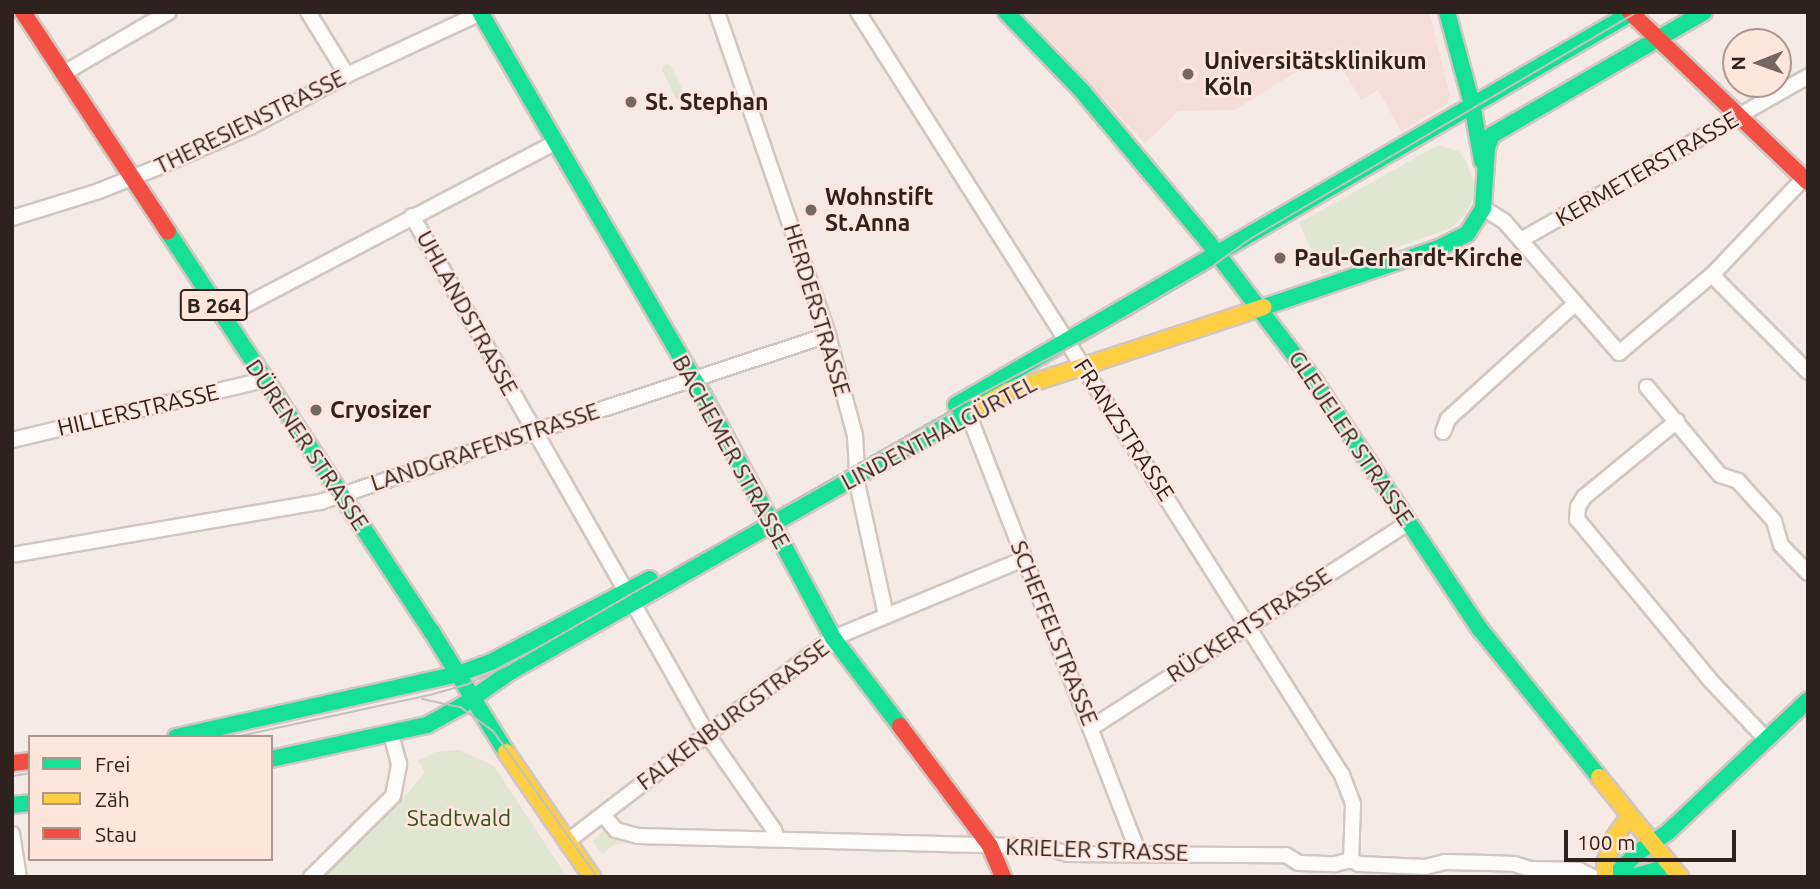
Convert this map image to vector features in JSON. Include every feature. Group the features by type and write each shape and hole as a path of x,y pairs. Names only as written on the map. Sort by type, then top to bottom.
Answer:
{"main road":[{"name":"DÜRENER STRASSE","path":"23,12 458,674 503,747 592,877"},
{"name":"BACHEMER STRASSE","path":"481,12 692,379 833,638 990,846 1003,877"},
{"name":"GLEUELER STRASSE","path":"1006,12 1082,91 1215,252 1315,382 1480,629 1675,871"},
{"path":"1447,12 1472,104"},
{"name":"LINDENTHALGÜRTEL","path":"857,469 1027,383 1258,309 1441,247 1467,234 1483,208 1488,148 1498,130 1704,12"},
{"name":"LINDENTHALGÜRTEL","path":"273,759 426,725 629,597 857,469 1215,252 1632,13"},
{"path":"1632,13 1806,180"},
{"name":"LINDENTHALGÜRTEL","path":"1472,104 1486,186"},
{"name":"LINDENTHALGÜRTEL","path":"1439,123 1453,124 1469,137 1486,186"},
{"name":"LINDENTHALGÜRTEL","path":"185,735 458,674 491,662 629,597"},
{"path":"1611,876 1651,844 1808,700"},
{"path":"1611,876 1605,863 1614,838 1629,817"},
{"path":"1611,876 1675,871"}],"street":[{"path":"64,73 169,12"},
{"path":"308,12 347,75"},
{"name":"THERESIENSTRASSE","path":"12,218 132,178 250,127 347,75 481,12"},
{"name":"HERDERSTRASSE","path":"717,12 828,335 855,436 857,469 886,615"},
{"name":"FRANZSTRASSE","path":"858,12 1351,792 1351,860"},
{"name":"KERMETERSTRASSE","path":"1521,240 1808,76"},
{"path":"223,317 554,143"},
{"path":"1483,208 1504,221 1619,353 1712,275 1806,180"},
{"name":"UHLANDSTRASSE","path":"412,216 707,734 774,830 777,839"},
{"path":"1712,275 1808,372"},
{"path":"1443,432 1448,419 1575,304"},
{"name":"LANDGRAFENSTRASSE","path":"12,555 320,502 828,335"},
{"name":"HILLERSTRASSE","path":"12,440 264,380"},
{"path":"1647,387 1720,475 1738,481 1774,521 1781,545 1808,573"},
{"name":"SCHEFFELSTRASSE","path":"968,413 1139,854"},
{"path":"1677,421 1584,497 1578,507 1577,519 1694,662 1767,740"},
{"name":"RÜCKERTSTRASSE","path":"1091,728 1408,523"},
{"name":"FALKENBURGSTRASSE","path":"568,841 833,638 1024,559"},
{"path":"311,877 393,796 399,764 391,734"},
{"name":"KRIELER STRASSE","path":"603,815 616,830 638,836 1045,847 1068,854 1286,855 1299,863 1335,864 1351,860 1359,864 1425,867 1445,862 1514,864 1530,869 1579,870 1593,877"},
{"path":"12,834 19,877"}],"shaded area":[{"name":"Universitätsklinikum Köln","path":"1023,12 1429,12 1450,96 1447,104 1401,131 1378,90 1361,100 1331,50 1235,110 1179,111 1145,143"}],"green space":[{"path":"665,64 671,65 685,95 682,100 676,99 662,70"},
{"path":"1438,145 1458,151 1466,161 1475,186 1465,215 1451,228 1322,274 1299,223"},
{"name":"Stadtwald","path":"459,750 494,766 567,877 322,877 405,796 425,772 418,761 435,752"},
{"path":"606,829 623,839 623,843 613,845 602,854 593,841"}],"tram line":[{"path":"244,735 430,695 466,685 506,666 964,403 1128,317 1203,273 1250,239 1637,12"},
{"path":"422,699 460,707 493,731 597,877"},
{"path":"12,776 28,773"}],"traffic: fast":[{"path":"480,12 704,397 833,638 900,726"},
{"path":"1006,12 1082,91 1209,243 1315,382 1480,629 1599,777"},
{"path":"1447,12 1472,104 1482,161"},
{"path":"956,405 1633,12"},
{"path":"1264,307 1441,247 1467,234 1483,208 1487,148 1492,135 1704,12"},
{"path":"168,232 432,632 506,752"},
{"path":"273,759 427,725 460,707 510,672 983,405"},
{"path":"185,735 458,674 491,662 650,579"},
{"path":"1613,877 1637,853 1668,832 1808,700"},
{"path":"12,805 28,803"},
{"path":"1614,875 1636,876 1671,866"}],"traffic: slow":[{"path":"983,405 1008,391 1264,307"},
{"path":"506,752 592,877"},
{"path":"1599,777 1680,877"},
{"path":"1605,877 1605,863 1614,838 1629,817"}],"traffic: jam":[{"path":"23,12 168,232"},
{"path":"1630,12 1808,182"},
{"path":"900,726 990,846 1003,877"},
{"path":"12,763 28,761"}],"place":[{"name":"Universitätsklinikum Köln","path":"1188,74"},
{"name":"St. Stephan","path":"631,102"},
{"name":"Wohnstift St.Anna","path":"811,210"},
{"name":"Paul-Gerhardt-Kirche","path":"1280,258"},
{"name":"Cryosizer","path":"316,410"}]}
